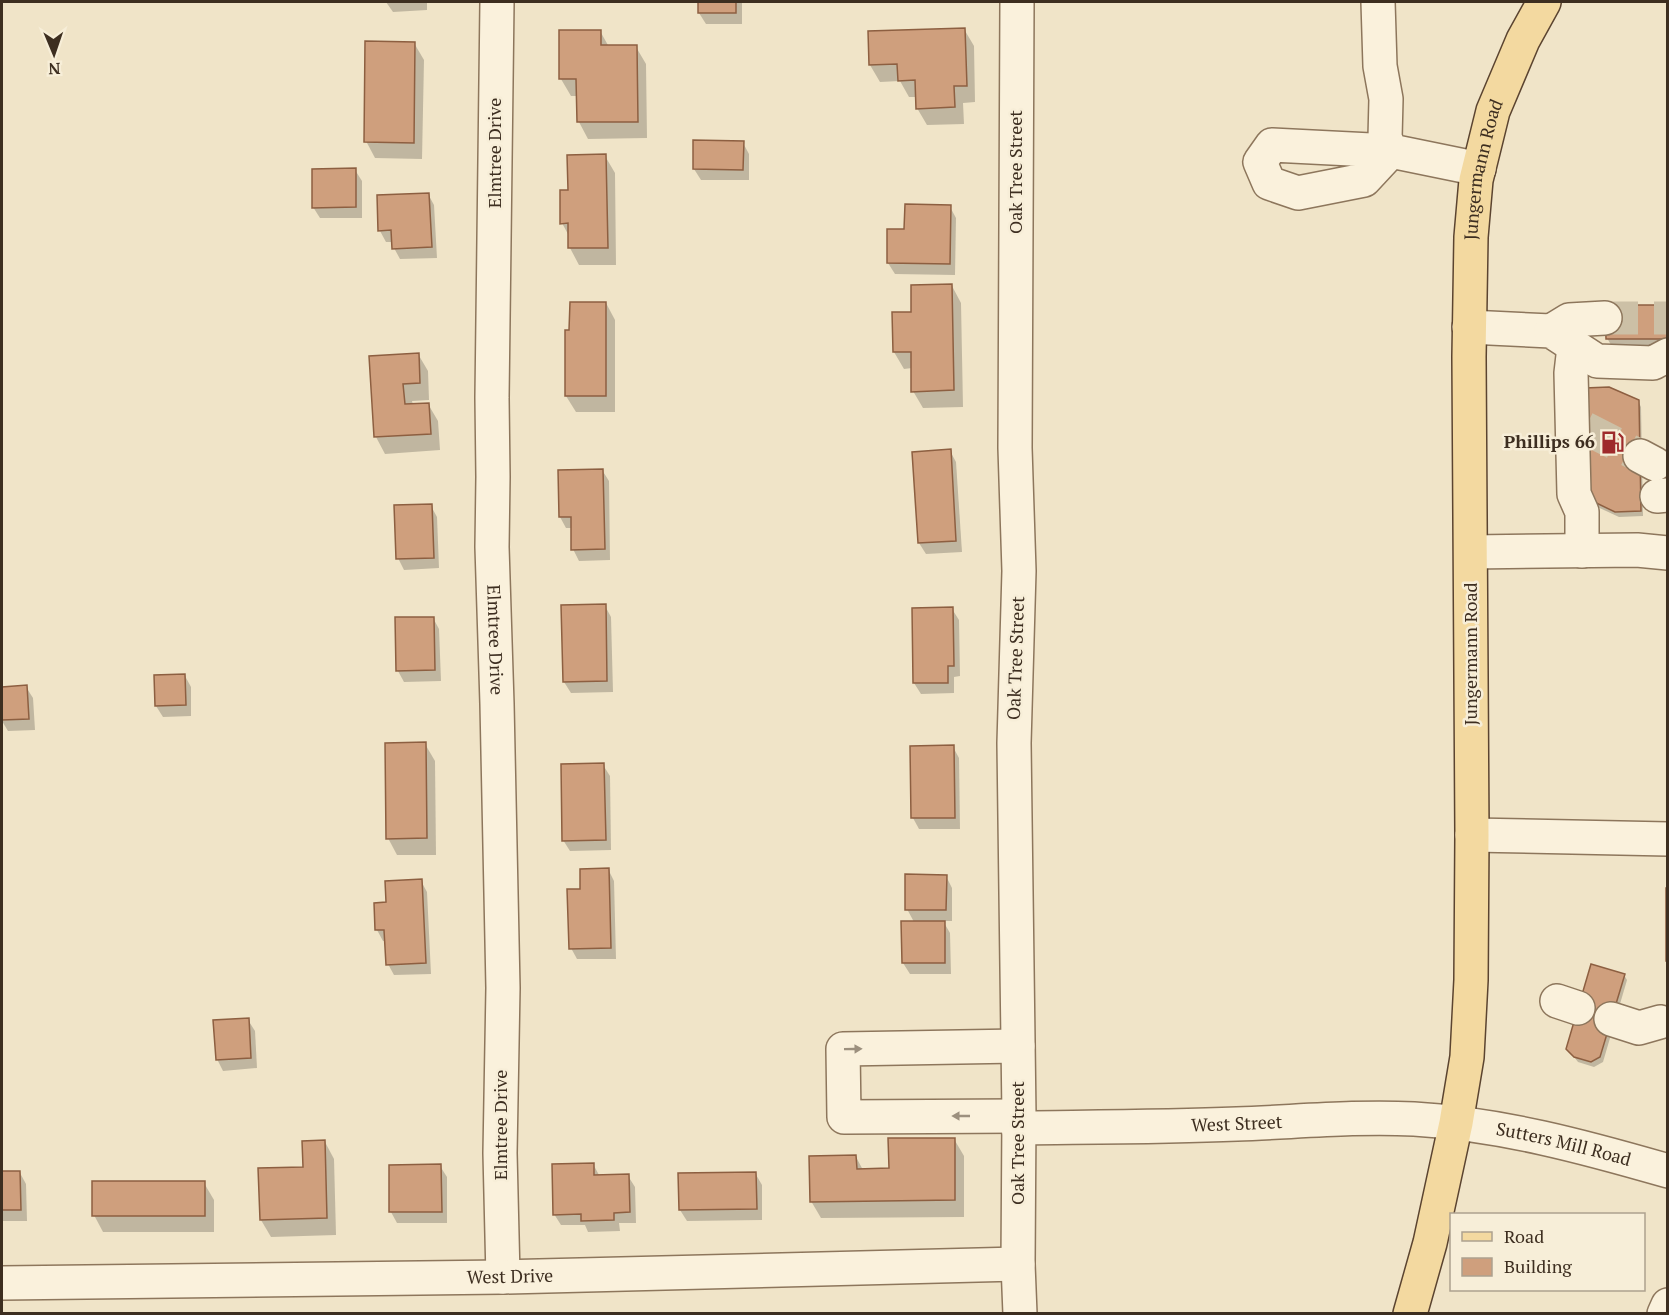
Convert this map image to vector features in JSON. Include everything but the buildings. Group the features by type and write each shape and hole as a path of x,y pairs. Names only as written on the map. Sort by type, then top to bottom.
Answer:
{"main road":[{"name":"Jungermann Road","path":"1410,1314 1430,1243 1456,1123 1467,1057 1471,991 1469,327 1471,237 1476,180 1493,111 1523,40 1544,2"}],"street":[{"name":"Elmtree Drive","path":"497,2 492,547 503,988 500,1153 503,1277"},
{"name":"Oak Tree Street","path":"1017,2 1015,448 1019,571 1014,743 1020,1314"},
{"path":"1378,2 1380,66 1386,99 1385,138 1391,151 1479,169"},
{"path":"1581,551 1582,512 1574,494 1578,424 1571,373 1563,339 1569,320 1605,318"},
{"path":"1469,327 1563,339 1597,361 1660,359"},
{"path":"1471,552 1637,550 1668,553"},
{"path":"1472,835 1668,839"},
{"path":"1611,1019 1639,1028 1660,1022"},
{"name":"West Street","path":"1018,1046 843,1049 844,1117 1019,1122 1235,1124 1346,1119 1413,1119 1456,1123"},
{"name":"Sutters Mill Road","path":"1456,1123 1544,1139 1610,1154 1668,1171"},
{"name":"West Drive","path":"2,1283 503,1277 1018,1264"},
{"path":"1665,1314 1668,1305"}],"tunnel":[{"path":"1605,318 1668,318"},
{"path":"1585,428 1640,456"}],"place":[{"name":"Phillips 66","path":"1613,442"}]}
